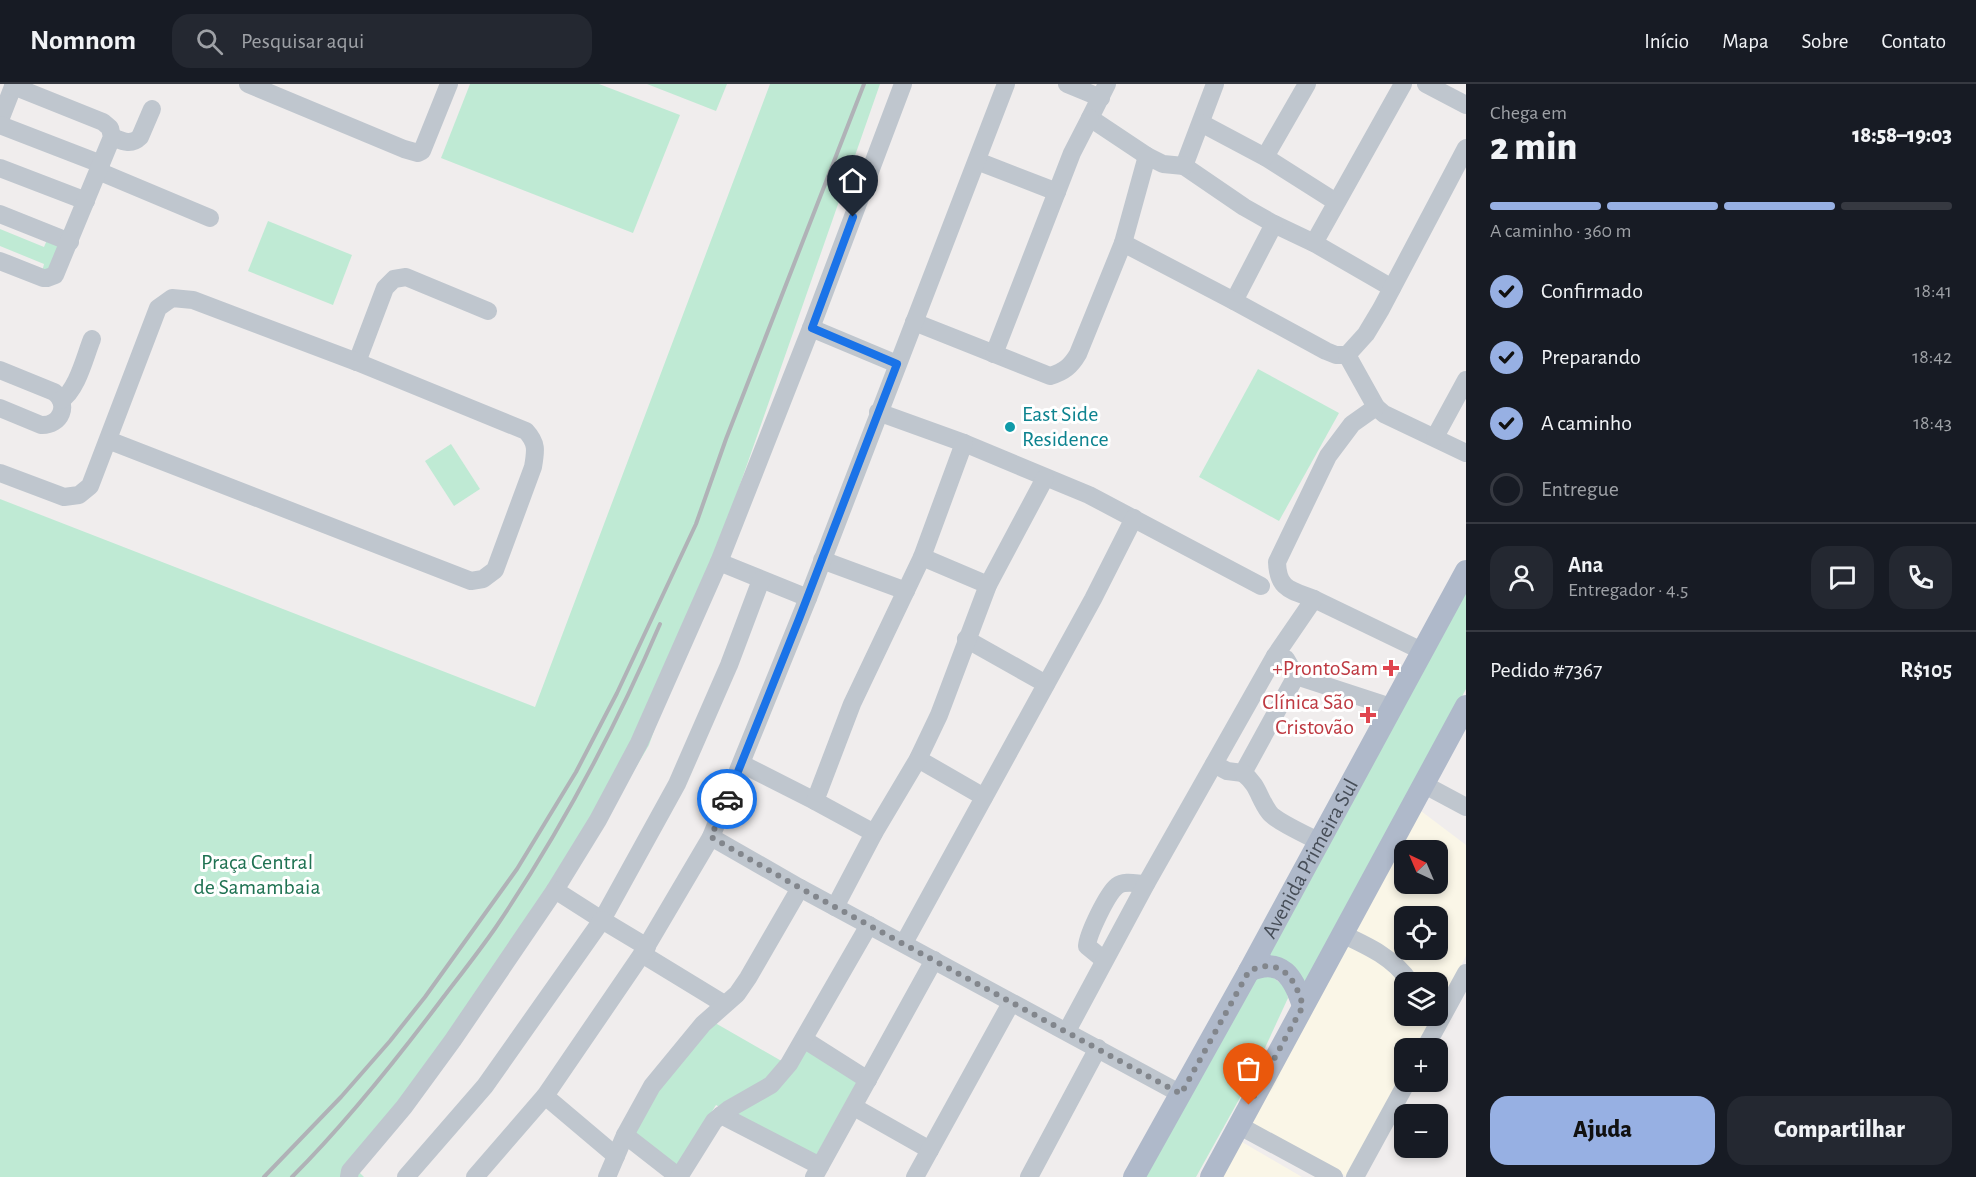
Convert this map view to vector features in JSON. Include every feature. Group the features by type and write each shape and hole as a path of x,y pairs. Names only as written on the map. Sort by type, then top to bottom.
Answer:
{"main road":[{"name":"Avenida Primeira Sul","path":"1134,1177 1249,971 1466,570"},
{"path":"1211,1177 1466,706"},
{"path":"1249,971 1263,966 1286,973 1297,987 1303,1006"}],"street":[{"path":"248,84 418,153 422,151 449,84"},
{"path":"349,1177 350,1171 404,1107 446,1050 555,890 598,820 639,743 719,562 812,328 903,84"},
{"path":"475,1177 545,1096 644,950 711,837 822,560 1006,84"},
{"path":"994,354 1072,153 1104,91 1067,84"},
{"path":"1184,166 1215,84"},
{"path":"1265,157 1307,84"},
{"path":"1314,243 1403,84"},
{"path":"1426,84 1445,88 1466,105"},
{"path":"0,120 14,85 103,122 110,128 112,137 58,271 52,277 43,278 0,261"},
{"path":"112,137 129,143 137,140 152,109"},
{"path":"1090,118 1147,156 1162,164 1184,166 1244,207 1314,243 1392,288"},
{"path":"1201,123 1265,157 1336,202"},
{"path":"0,125 210,219"},
{"path":"1347,355 1366,334 1466,148"},
{"path":"914,322 1050,376 1062,373 1072,364 1078,354 1123,243 1147,156"},
{"path":"977,161 1057,192"},
{"path":"0,168 86,201"},
{"path":"0,214 70,242"},
{"path":"1234,301 1274,224"},
{"path":"1123,243 1326,351 1347,355"},
{"path":"357,362 385,288 394,279 406,277 488,311"},
{"path":"0,473 64,497 79,495 90,486 158,308 172,298 192,300 357,362 526,431 533,439 536,453 495,570 483,579 471,581 108,440"},
{"path":"812,328 897,364"},
{"path":"61,400 73,388 92,339"},
{"path":"1347,355 1376,407 1383,414 1466,453"},
{"path":"0,370 54,392 63,405 57,421 46,425 0,408"},
{"path":"1435,437 1466,380"},
{"path":"1376,407 1352,424 1328,456 1278,562 1278,577 1286,588 1422,651"},
{"path":"878,412 964,442 1089,495 1261,586"},
{"path":"814,801 852,704 922,557 964,442"},
{"path":"835,907 874,833 918,759 939,715 988,585 1045,478"},
{"path":"904,943 1093,599 1134,518"},
{"path":"922,557 988,585"},
{"path":"822,560 906,591"},
{"path":"719,562 807,598"},
{"path":"406,1177 485,1086 602,920 678,784 729,665 762,580"},
{"path":"1066,1031 1275,656 1314,599"},
{"path":"966,639 1046,684"},
{"path":"1275,656 1286,659 1296,676 1391,707"},
{"path":"1243,773 1296,676"},
{"path":"918,759 984,797"},
{"path":"742,764 874,833"},
{"path":"1214,764 1227,771 1243,773 1259,791 1270,814 1318,841"},
{"path":"1423,784 1466,807"},
{"path":"711,837 800,888 1181,1094"},
{"path":"1104,960 1087,946 1098,915 1117,886 1124,883 1146,884"},
{"path":"607,1177 625,1135 652,1086 683,1047 724,1004 737,994 800,888"},
{"path":"555,890 724,1004"},
{"path":"625,1135 679,1177 708,1129 721,1115 771,1085 789,1064 805,1040 868,925"},
{"path":"1342,934 1372,948 1403,972"},
{"path":"721,1115 817,1172 934,960"},
{"path":"1431,1038 1466,973"},
{"path":"915,1177 1011,1003"},
{"path":"805,1040 868,1080"},
{"path":"1029,1177 1098,1048"},
{"path":"1355,1177 1402,1092"},
{"path":"545,1096 616,1156"},
{"path":"854,1107 930,1150"},
{"path":"1238,1125 1323,1175"}],"shaded area":[{"path":"1421,811 1466,845 1466,956 1448,990 1448,972 1394,972 1394,1026 1429,1026 1422,1038 1394,1038 1394,1092 1347,1177 1250,1122 1394,860 1394,894 1448,894 1448,840 1405,840"},
{"path":"1242,1142 1302,1177 1222,1177"}],"green space":[{"path":"470,84 599,84 680,115 633,233 441,158"},
{"path":"647,84 727,84 716,111"},
{"name":"Praça Central de Samambaia","path":"770,84 880,84 649,745 558,900 358,1171 364,1177 0,1177 0,499 535,707"},
{"path":"268,221 352,255 333,305 248,271"},
{"path":"0,229 44,247 47,240 61,248 56,265 42,272 44,264 0,246"},
{"path":"1258,369 1339,413 1279,521 1199,477"},
{"path":"451,444 480,489 454,506 425,461"},
{"path":"1466,585 1466,689 1303,990 1268,957"},
{"path":"1268,973 1285,987 1288,998 1252,1076 1196,1177 1142,1177 1255,978"},
{"path":"703,1016 785,1063 801,1041 861,1077 814,1159 716,1105 676,1169 625,1124"}],"railway":[{"path":"264,1177 341,1097 425,997 517,869 576,772 617,693 696,524 726,439 864,84"},
{"path":"292,1177 387,1071 468,965 520,891 605,741 660,624"}],"way so far":[{"path":"727,799 711,837 800,888 1181,1094 1249,971 1263,966 1286,973 1293,979 1303,1006 1249,1105"}],"place":[{"name":"East Side Residence","path":"1010,427"},
{"name":"+ProntoSam","path":"1391,668"},
{"name":"Clínica São Cristovão","path":"1368,715"}],"route":[{"path":"727,799 897,364 812,328 853,217"}]}
